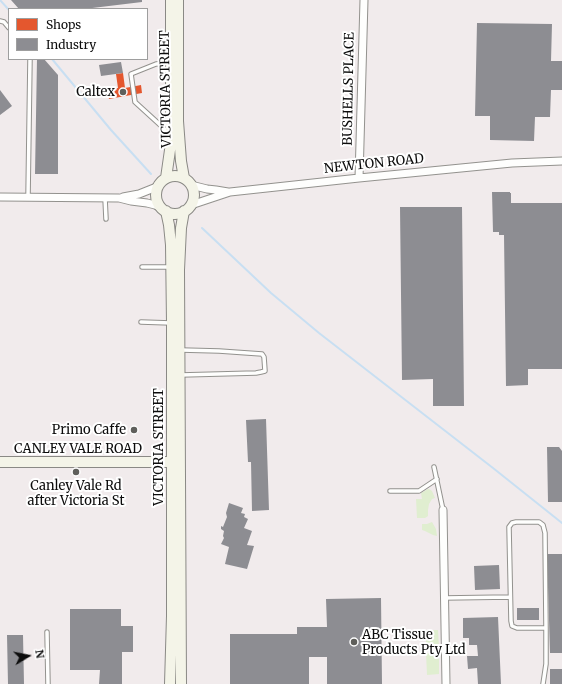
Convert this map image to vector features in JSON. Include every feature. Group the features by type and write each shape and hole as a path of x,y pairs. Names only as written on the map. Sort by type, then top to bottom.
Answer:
{"main road":[{"name":"VICTORIA STREET","path":"162,182 169,162 171,135 171,0"},
{"name":"VICTORIA STREET","path":"178,0 178,122 181,161 188,182"},
{"path":"172,176 178,176 188,182 194,195 188,208 178,213 172,213 164,210 156,196 162,182 172,176"},
{"name":"VICTORIA STREET","path":"170,684 180,375 180,247 181,228 188,208"},
{"name":"VICTORIA STREET","path":"164,210 169,225 171,267 181,684"},
{"name":"CANLEY VALE ROAD","path":"0,462 176,462"}],"street":[{"name":"BUSHELLS PLACE","path":"359,178 364,0"},
{"name":"NEWTON ROAD","path":"188,208 230,192 512,163 562,161"},
{"path":"0,197 119,198 139,194 162,182"},
{"path":"188,182 207,189 230,192"},
{"path":"119,198 131,201 147,202 164,210"},
{"path":"443,510 446,684"}],"lane":[{"path":"0,21 4,22 8,27"},
{"path":"28,197 30,60"},
{"path":"171,63 156,64 131,74 135,102 171,135"},
{"path":"105,198 106,218"},
{"path":"142,267 171,267"},
{"path":"141,322 172,323"},
{"path":"180,350 262,354 264,357 264,370 256,373 180,375"},
{"path":"434,467 443,510"},
{"path":"390,491 419,491 437,479"},
{"path":"543,684 546,664 546,628 545,533 543,525 539,522 512,523 509,527 512,626 517,628 546,628"},
{"path":"444,598 510,597"},
{"path":"48,632 48,684"}],"shaded area":[{"path":"0,0 562,0 562,684 0,684"}],"green space":[{"path":"428,489 432,491 435,498 432,499 429,504 428,516 425,518 417,518 416,499 422,499 421,493"},
{"path":"432,522 436,529 437,536 422,530 422,524"},
{"path":"426,630 438,630 439,647 426,648"},
{"path":"426,653 439,653 439,674 427,675"}],"building: Shops":[{"path":"123,73 125,88 141,85 142,93 109,99 107,90 118,88 116,74"}],"building: Industry":[{"path":"11,0 142,0 142,2 92,8 18,8"},
{"path":"477,23 552,24 551,61 562,61 562,90 551,90 550,117 535,117 534,141 490,140 490,116 475,116"},
{"path":"37,60 45,60 58,75 58,174 35,174"},
{"path":"121,62 123,73 101,76 99,65"},
{"path":"0,90 12,106 0,115"},
{"path":"492,192 510,192 511,203 562,203 562,369 528,369 528,385 506,386 504,235 499,235 499,232 493,232"},
{"path":"400,207 462,207 464,406 433,406 433,379 402,380"},
{"path":"266,419 269,510 252,511 251,462 248,462 246,420"},
{"path":"547,447 559,447 562,451 562,502 548,502"},
{"path":"229,503 243,508 241,513 245,514 244,517 248,519 244,528 252,531 247,545 254,546 247,569 225,564 229,547 221,544 224,538 224,531 221,529 221,526 223,527 227,517 226,513"},
{"path":"547,554 562,554 562,653 550,653"},
{"path":"499,565 500,589 475,590 474,566"},
{"path":"381,598 382,684 327,684 327,657 309,657 309,684 230,684 230,634 297,634 297,627 327,627 326,599"},
{"path":"517,608 539,608 539,620 517,620"},
{"path":"70,609 121,609 121,626 133,626 133,652 122,652 122,684 99,684 100,670 70,670"},
{"path":"498,617 501,684 478,684 477,668 468,669 467,656 478,656 477,645 469,645 469,638 463,638 463,618"},
{"path":"7,635 23,635 24,684 8,684"},
{"path":"550,669 562,669 562,684 550,684"}],"waterway":[{"path":"0,0 8,9"},
{"path":"53,60 111,130 151,174"},
{"path":"202,228 271,293 319,333 562,523"}],"place":[{"name":"Caltex","path":"123,92"},
{"name":"Primo Caffe","path":"134,430"},
{"name":"Canley Vale Rd after Victoria St","path":"76,472"},
{"name":"ABC Tissue Products Pty Ltd","path":"354,642"}]}
